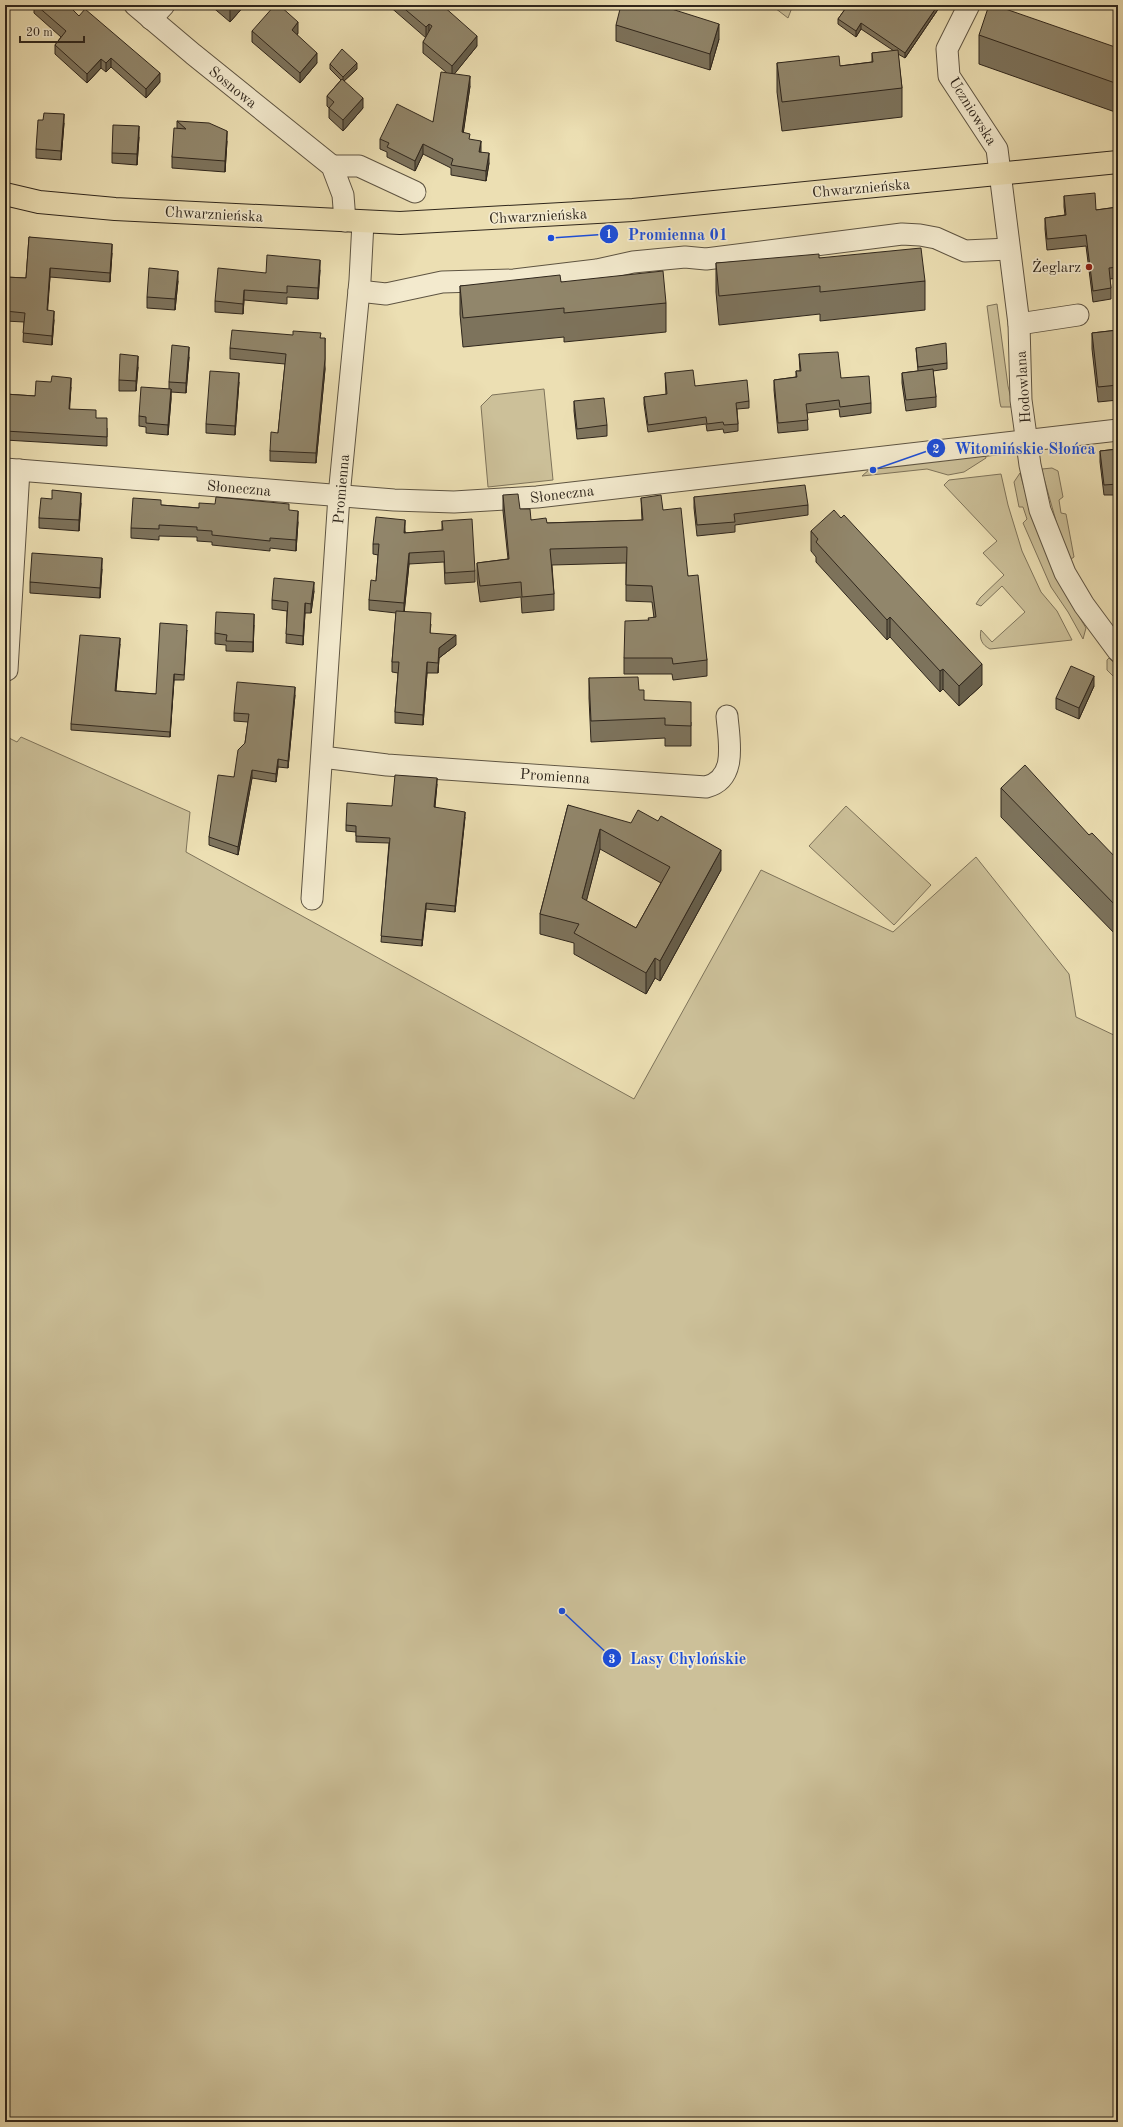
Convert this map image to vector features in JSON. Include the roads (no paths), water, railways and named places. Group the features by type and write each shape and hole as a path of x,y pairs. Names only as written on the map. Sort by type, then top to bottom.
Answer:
{"main road":[{"name":"Chwarznieńska","path":"5,194 39,202 108,208 354,222 400,223 633,210 1118,162"}],"street":[{"name":"Sosnowa","path":"135,5 157,12 332,166"},
{"name":"Uczniowska","path":"969,5 947,49 949,76 997,149 999,174"},
{"path":"354,222 332,166 359,166 416,192"},
{"name":"Hodowlana","path":"999,174 1019,324 1021,400 1030,465 1040,510 1065,573 1084,605 1118,651"},
{"name":"Promienna","path":"312,899 339,496 359,291 354,222"},
{"path":"359,291 386,294 442,282 514,280 597,270 633,262 685,257 706,259 902,234 936,238 965,251 1009,249"},
{"path":"1019,324 1078,315"},
{"name":"Słoneczna","path":"12,469 339,496 454,502 511,500 1118,430"},
{"path":"7,670 12,469"},
{"name":"Promienna","path":"322,757 387,765 706,787 716,785 727,770 729,756 727,716"}],"place":[{"name":"Promienna 01","path":"551,238"},
{"name":"Żeglarz","path":"1089,267"},
{"name":"Witomińskie Słońca","path":"873,470"},
{"name":"Lasy Chylońskie","path":"562,1611"}]}
